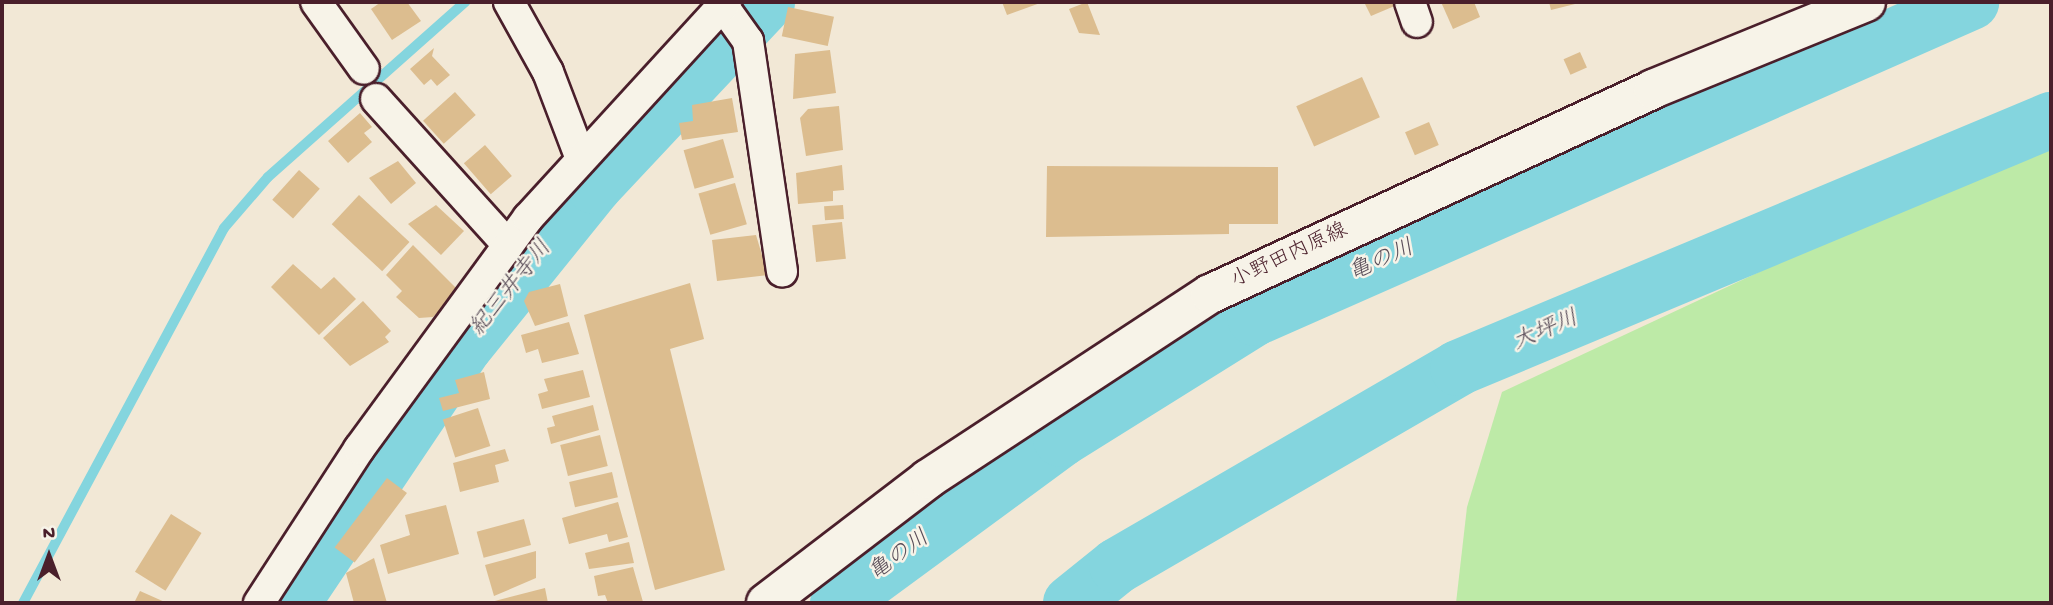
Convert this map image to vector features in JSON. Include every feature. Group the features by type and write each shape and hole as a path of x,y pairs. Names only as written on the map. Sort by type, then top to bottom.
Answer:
{"main road":[{"name":"小野田内原線","path":"766,603 928,479 1210,294 1653,89 1866,2"}],"street":[{"path":"316,2 365,69"},
{"path":"509,2 548,72 581,159"},
{"path":"259,603 359,449 508,245 581,159 732,17"},
{"path":"732,17 782,272"},
{"path":"376,99 508,245"}],"green space":[{"path":"2051,136 2051,603 1456,603 1467,507 1502,392"}],"building":[{"path":"381,2 407,2 421,21 392,40 371,9"},
{"path":"1002,2 1043,2 1007,15"},
{"path":"1087,2 1100,35 1079,33 1069,9"},
{"path":"1364,2 1404,2 1371,16"},
{"path":"1441,2 1474,2 1480,17 1453,29"},
{"path":"1549,2 1579,2 1579,3 1551,10"},
{"path":"788,7 834,17 828,46 782,36"},
{"path":"434,48 432,56 450,75 437,86 431,79 424,85 410,69"},
{"path":"830,50 836,93 793,99 795,54"},
{"path":"1580,52 1587,68 1570,75 1564,59"},
{"path":"1362,77 1380,117 1314,146 1296,106"},
{"path":"455,92 476,115 444,144 423,121"},
{"path":"732,98 738,132 682,140 679,123 693,121 692,105"},
{"path":"839,106 843,150 806,156 800,118 808,109"},
{"path":"360,113 372,127 364,133 372,142 348,163 328,141"},
{"path":"1429,122 1439,145 1415,155 1405,132"},
{"path":"723,139 734,177 695,189 684,150"},
{"path":"485,145 512,176 491,194 464,163"},
{"path":"398,161 416,183 391,204 369,178"},
{"path":"842,165 844,190 833,191 833,201 798,204 796,173"},
{"path":"1047,166 1278,167 1278,224 1229,224 1229,234 1046,237"},
{"path":"299,170 320,189 293,218 272,200"},
{"path":"735,183 747,224 710,235 698,193"},
{"path":"359,195 409,242 382,271 332,224"},
{"path":"436,205 464,231 441,255 408,224"},
{"path":"843,205 844,219 825,220 824,206"},
{"path":"842,222 846,259 816,262 812,225"},
{"path":"756,235 768,275 717,281 712,240"},
{"path":"413,245 459,291 433,317 419,318 396,297 402,291 386,275"},
{"path":"293,264 321,289 334,277 356,299 319,335 271,287"},
{"path":"690,283 704,339 670,349 725,570 655,590 584,315"},
{"path":"560,284 568,316 535,326 524,301 529,292"},
{"path":"363,301 391,331 385,337 389,342 350,366 323,338"},
{"path":"569,322 579,354 542,363 538,349 526,353 521,335"},
{"path":"583,370 590,397 542,409 538,394 548,391 544,379"},
{"path":"484,372 490,399 443,411 439,398 459,393 455,380"},
{"path":"593,405 599,430 551,444 547,428 555,426 552,416"},
{"path":"478,408 490,446 455,457 443,419"},
{"path":"600,435 608,466 568,476 560,445"},
{"path":"505,449 509,461 495,465 499,482 460,492 453,463"},
{"path":"612,472 618,497 575,507 569,482"},
{"path":"387,478 407,493 355,563 335,547"},
{"path":"618,502 628,537 609,542 607,534 569,544 562,518"},
{"path":"446,505 459,554 388,574 380,545 410,535 405,515"},
{"path":"171,514 202,533 165,591 135,572"},
{"path":"524,519 531,545 484,558 477,532"},
{"path":"629,542 634,563 589,569 585,553"},
{"path":"536,551 536,578 494,596 485,565"},
{"path":"374,558 387,603 354,603 346,573"},
{"path":"633,567 643,602 608,603 605,595 598,596 594,576"},
{"path":"545,588 548,603 491,603 491,602"},
{"path":"140,591 167,603 134,603"}],"waterway":[{"path":"23,603 224,228 268,177 465,2"},
{"name":"紀三井寺川","path":"292,603 465,346 594,186 767,2"},
{"name":"亀の川","path":"838,603 1061,439 1255,318 1971,2"},
{"name":"大坪川","path":"1071,603 1117,566 1458,368 2051,120"}]}
